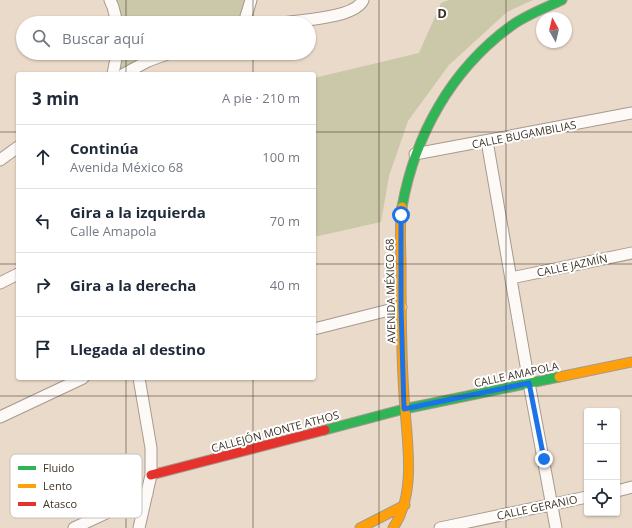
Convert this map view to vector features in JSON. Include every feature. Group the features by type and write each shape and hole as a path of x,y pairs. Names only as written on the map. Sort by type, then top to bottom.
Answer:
{"main road":[{"name":"AVENIDA MÉXICO 68","path":"399,526 405,505 408,459 404,409 401,307 401,215 406,185 415,154 428,122 444,95 462,72 486,47 512,26 562,0"},
{"name":"CALLE AMAPOLA","path":"404,409 632,362"},
{"name":"CALLEJÓN MONTE ATHOS","path":"151,475 404,409"},
{"path":"360,528 405,505"}],"street":[{"path":"110,0 115,16"},
{"path":"246,16 251,0"},
{"path":"316,18 344,14 356,9 363,0"},
{"path":"113,72 116,60"},
{"path":"128,72 151,60"},
{"name":"CALLE BUGAMBILIAS","path":"415,154 632,113"},
{"path":"487,141 556,528"},
{"path":"0,160 16,149"},
{"name":"CALLE JAZMÍN","path":"512,278 632,253"},
{"path":"0,282 16,275"},
{"path":"316,328 401,307"},
{"path":"0,417 79,380"},
{"path":"139,380 151,448 151,475 142,515"},
{"path":"620,489 632,487"},
{"path":"142,496 147,494"},
{"name":"CALLE GERANIO","path":"440,528 584,498"},
{"path":"388,513 399,526"},
{"path":"74,528 95,518"},
{"path":"139,528 141,518"}],"shaded area":[{"path":"106,0 247,0 242,16 112,16"},
{"path":"449,0 533,0 507,12 449,65 408,121 389,176 381,222 316,237 316,78 419,53 441,3"},
{"path":"115,60 160,60 124,72 118,72"}],"traffic: fast":[{"path":"402,207 408,180 426,130 439,106 470,63 490,43 511,26 529,15 562,0"},
{"path":"325,430 404,409 559,377"}],"traffic: slow":[{"path":"393,528 401,514 406,498 409,464 402,347 400,229 402,207"},
{"path":"559,377 632,362"},
{"path":"360,528 405,505"}],"traffic: jam":[{"path":"151,475 325,430"}],"route":[{"path":"401,215 401,307 404,409 529,383 544,459"}]}
